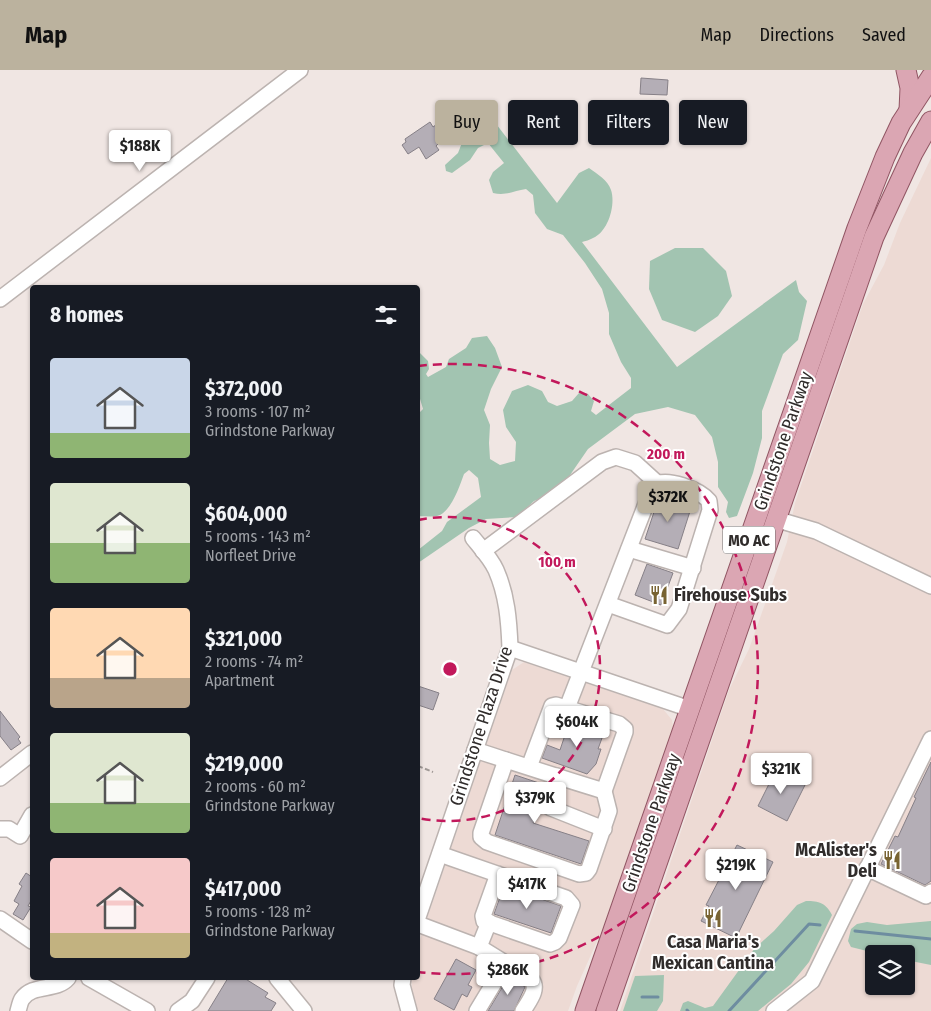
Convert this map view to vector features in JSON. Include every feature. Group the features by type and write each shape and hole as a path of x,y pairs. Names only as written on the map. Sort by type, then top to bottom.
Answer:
{"main road":[{"path":"906,70 910,88 910,110"},
{"name":"Grindstone Parkway","path":"585,1011 857,228 885,157 910,110 931,77"},
{"name":"Grindstone Parkway","path":"606,1011 874,237 913,153 931,121"},
{"path":"913,153 931,136"}],"street":[{"path":"0,299 300,70"},
{"path":"483,551 602,462 616,458 635,463 657,484"},
{"path":"567,708 653,486 663,482 684,486 704,495 709,501 710,510 679,609 667,624 608,604"},
{"path":"775,519 816,531 931,586"},
{"name":"Grindstone Plaza Drive","path":"420,912 510,648 504,591 495,569 473,538"},
{"path":"629,549 692,568"},
{"path":"510,648 690,709"},
{"path":"506,760 481,833 482,837 487,842 582,875 589,869 604,829 609,811 604,792 625,729 619,724 556,705 550,709 529,767"},
{"path":"774,1011 812,981 931,739"},
{"path":"476,750 604,792"},
{"path":"0,778 30,756"},
{"path":"557,776 548,806 604,829"},
{"path":"0,829 8,829 20,836 30,819"},
{"path":"440,854 503,876 566,898 572,905 560,938 555,942 550,944 484,920 483,916 503,876 516,852"},
{"path":"867,868 926,896 931,892"},
{"path":"0,919 30,940"},
{"path":"479,947 489,922"},
{"path":"420,925 479,947 534,982 535,990 523,1011"},
{"path":"477,1011 506,963"},
{"path":"18,1011 22,999 32,991 41,987 58,985 65,980"},
{"path":"93,980 143,1009"},
{"path":"178,1011 192,1001 206,980"},
{"path":"279,980 304,1011"},
{"path":"403,980 402,985 409,1011"}],"path":[{"path":"420,767 433,772"}],"shaded area":[{"path":"931,158 931,1011 620,1011 729,690 749,649 787,542 795,503 863,304 884,265 900,223"},
{"path":"524,662 663,709 672,720 673,728 603,928 568,1011 418,1011 413,996 411,980 420,980 420,939 512,670"}],"green space":[{"path":"498,126 508,139 508,145 512,145 557,203 579,173 589,168 607,183 612,196 610,217 598,235 582,242 677,367 796,280 799,292 807,301 798,340 783,354 762,411 762,438 753,473 737,516 729,518 726,512 728,502 718,487 718,462 712,437 695,415 668,407 635,414 588,449 568,478 547,496 534,501 517,517 486,519 469,528 420,562 420,548 442,531 447,522 481,497 478,478 469,470 464,474 447,510 437,516 420,516 420,412 423,409 420,399 420,353 428,361 429,369 426,374 428,377 446,367 449,359 466,348 472,338 487,336 495,348 502,367 491,389 484,410 490,425 490,459 500,465 515,461 516,442 506,427 503,410 512,391 528,385 542,391 548,402 557,406 572,401 579,393 588,394 594,401 591,411 596,415 631,388 631,378 621,362 609,334 609,313 602,289 585,263 563,235 547,229 535,213 533,195 526,189 506,194 493,193 489,180 493,172 504,163 490,145 498,145"},
{"path":"461,145 484,145 478,148 470,160 452,173 446,171 445,165 458,153"},
{"path":"675,248 703,248 726,271 732,296 718,316 695,332 662,320 649,289 650,261"},
{"path":"806,901 815,901 822,904 832,915 809,962 791,984 758,1011 680,1011 683,1003 688,1001 705,1008 713,1006 755,948 774,931 797,905"},
{"path":"931,921 931,965 915,962 915,945 865,945 865,950 851,947 848,941 851,929 857,924 867,922 887,925"},
{"path":"664,975 663,1001 657,1011 623,1011 635,976"}],"building":[{"path":"641,78 668,80 667,95 640,94"},
{"path":"430,122 433,127 435,126 435,145 437,145 439,150 426,159 419,147 408,154 402,145 406,142 405,139"},
{"path":"659,497 691,508 678,549 645,539"},
{"path":"647,564 673,573 661,605 635,595"},
{"path":"420,687 439,693 433,710 420,706"},
{"path":"0,711 20,737 18,739 21,743 11,750 0,736"},
{"path":"570,720 591,726 591,728 600,731 598,736 602,738 598,749 601,749 596,764 587,774 542,758 547,745 560,750"},
{"path":"931,762 931,881 925,885 881,864 895,836 898,837"},
{"path":"776,770 805,785 787,821 758,806"},
{"path":"515,775 545,785 533,823 589,841 581,864 495,835"},
{"path":"737,845 773,862 736,938 701,921 709,906 706,905"},
{"path":"26,873 30,876 30,902 28,906 30,909 23,920 13,914 19,904 14,901 22,886 19,884"},
{"path":"504,886 561,906 551,933 494,914"},
{"path":"456,959 476,970 468,985 472,987 467,997 462,994 454,1010 434,999"},
{"path":"509,976 525,987 514,1011 488,1011"},
{"path":"227,980 247,980 268,993 265,997 276,1003 271,1011 208,1011"}],"waterway":[{"path":"729,1011 809,924 820,925"},
{"path":"855,931 931,939"},
{"path":"642,997 658,997"}],"place":[{"name":"Firehouse Subs","path":"659,595"},
{"name":"McAlister's Deli","path":"892,860"},
{"name":"Casa Maria's Mexican Cantina","path":"713,918"}]}
